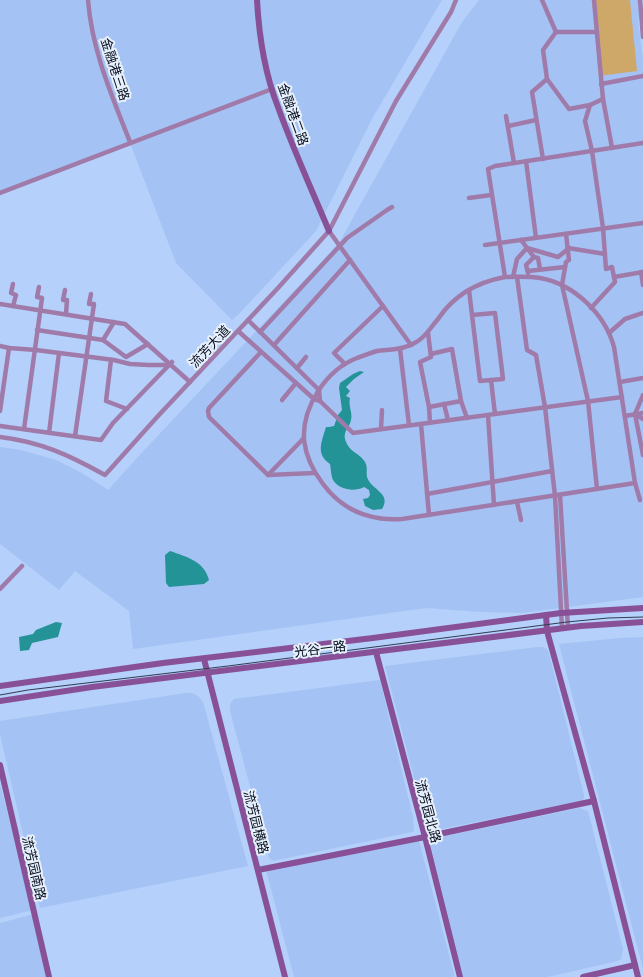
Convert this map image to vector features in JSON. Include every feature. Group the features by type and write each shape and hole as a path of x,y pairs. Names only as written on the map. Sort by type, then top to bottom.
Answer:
{"street":[{"name":"金融港三路","path":"88,0 90,23 101,67 130,142"},
{"name":"金融港二路","path":"257,0 258,22 266,65 277,106 329,231"},
{"name":"流芳大道","path":"0,437 24,441 54,449 105,475 329,231 396,101 451,12 456,0"},
{"path":"542,0 556,32"},
{"path":"594,0 601,84 612,148"},
{"path":"640,0 643,37"},
{"path":"556,32 595,32"},
{"path":"556,32 543,50 547,79 570,109 590,105 603,99"},
{"path":"601,84 643,76"},
{"path":"543,159 532,92 547,79"},
{"path":"0,193 130,142 272,89"},
{"path":"590,105 585,121 592,151 603,228 606,268 612,267 615,282 591,308"},
{"path":"506,116 514,163"},
{"path":"508,126 536,120"},
{"path":"506,277 491,195 488,169 491,167 514,163 643,143"},
{"path":"526,162 536,238"},
{"path":"469,198 491,195"},
{"path":"260,332 347,238 392,207"},
{"path":"485,245 643,223"},
{"path":"329,231 411,345"},
{"path":"566,234 569,260 566,262 562,285 588,401 597,489"},
{"path":"521,240 534,257 538,258 540,269"},
{"path":"527,248 558,256 568,248 605,254"},
{"path":"527,248 517,259 515,277 527,350 536,355 545,407 552,471 557,495 565,628"},
{"path":"528,277 526,265 534,257"},
{"path":"274,345 350,260"},
{"path":"528,271 565,267"},
{"path":"614,277 642,272 643,285"},
{"path":"635,483 402,519 385,520 369,517 358,513 336,499 325,488 314,473 306,453 304,438 307,417 314,399 320,390 331,375 345,364 375,352 400,349 411,345 428,333 447,306 454,299 469,290 486,282 506,277 541,278 562,285 572,291 596,313 608,333 614,347 635,483 642,500"},
{"path":"13,284 11,293 16,294 13,306"},
{"path":"24,429 42,298 37,297 39,287"},
{"path":"65,290 63,300 67,300 66,314"},
{"path":"469,290 472,315 480,381 503,379 495,313 472,315"},
{"path":"75,436 94,304 89,304 91,294"},
{"path":"0,304 125,324 171,363 190,382"},
{"path":"345,364 334,353 383,306"},
{"path":"608,333 625,319 643,313"},
{"path":"103,340 116,322 118,316"},
{"path":"248,320 320,390 320,401"},
{"path":"37,330 103,340 126,357 148,344"},
{"path":"238,331 314,399 320,401 353,433 622,396"},
{"path":"428,333 431,357 420,362 429,407 430,423"},
{"path":"0,346 143,365 171,363"},
{"path":"0,410 9,348"},
{"path":"431,354 452,348 460,400 467,418"},
{"path":"400,349 409,426"},
{"path":"261,352 209,408 208,411 209,417 245,448 268,476"},
{"path":"49,432 59,353"},
{"path":"297,368 306,357"},
{"path":"112,360 106,401 127,408"},
{"path":"0,426 101,440 113,423 171,363"},
{"path":"620,382 643,378"},
{"path":"491,380 495,414"},
{"path":"282,400 296,382"},
{"path":"643,395 635,414 643,455"},
{"path":"429,407 460,400"},
{"path":"444,404 448,420"},
{"path":"381,429 382,410"},
{"path":"625,416 643,413"},
{"path":"635,414 643,419"},
{"path":"488,415 494,505"},
{"path":"421,424 429,515"},
{"path":"268,476 304,438"},
{"path":"427,494 552,471"},
{"path":"268,476 314,473"},
{"path":"642,500 643,496"},
{"path":"517,502 521,520"},
{"path":"0,590 22,566"},
{"name":"光谷一路","path":"0,686 204,658 373,638 546,615 643,608"},
{"path":"546,615 547,631 594,801 638,977"},
{"name":"光谷一路","path":"0,701 92,687 565,628 643,622"},
{"name":"流芳园北路","path":"376,652 460,977"},
{"name":"流芳园横路","path":"204,658 285,977"},
{"name":"流芳园南路","path":"0,765 49,977"},
{"path":"258,870 425,837 594,801"},
{"path":"583,977 635,965"}],"shaded area":[{"path":"0,0 442,0 373,117 316,231 232,320 176,263 130,143 0,193"},
{"path":"479,0 642,0 638,22 643,58 643,597 523,613 480,612 426,608 133,649 129,611 75,571 59,590 0,544 0,447 21,450 56,460 82,473 108,490 339,243 462,22"},
{"path":"592,0 630,0 637,71 599,76"},
{"path":"360,371 364,372 346,387 350,391 346,396 350,398 351,417 345,434 345,439 349,447 365,462 369,481 383,495 384,504 382,509 373,510 365,506 363,499 368,498 370,495 369,490 364,487 352,490 339,486 333,480 330,464 322,456 321,452 326,427 334,426 338,415 342,410 339,388 340,383"},
{"path":"170,551 199,564 207,574 209,580 204,584 169,587 166,583 165,555"},
{"path":"56,622 62,623 58,637 32,643 29,650 20,651 19,637 33,634 36,630"},
{"path":"643,637 643,969 559,644"},
{"path":"537,647 547,649 549,653 584,799 581,801 432,831 427,828 385,666"},
{"path":"380,680 413,817 414,831 273,861 269,858 230,711 230,704 234,699"},
{"path":"192,693 198,696 203,702 248,866 40,908 0,734 0,721"},
{"path":"0,784 33,910 0,918"},
{"path":"579,808 588,811 623,949 621,959 618,961 548,977 463,977 431,847 432,839"},
{"path":"418,837 455,977 294,977 266,870"},
{"path":"34,914 46,977 0,977 0,923"}],"tram line":[{"path":"0,695 28,690 228,666 567,622 608,618 643,617"}]}
